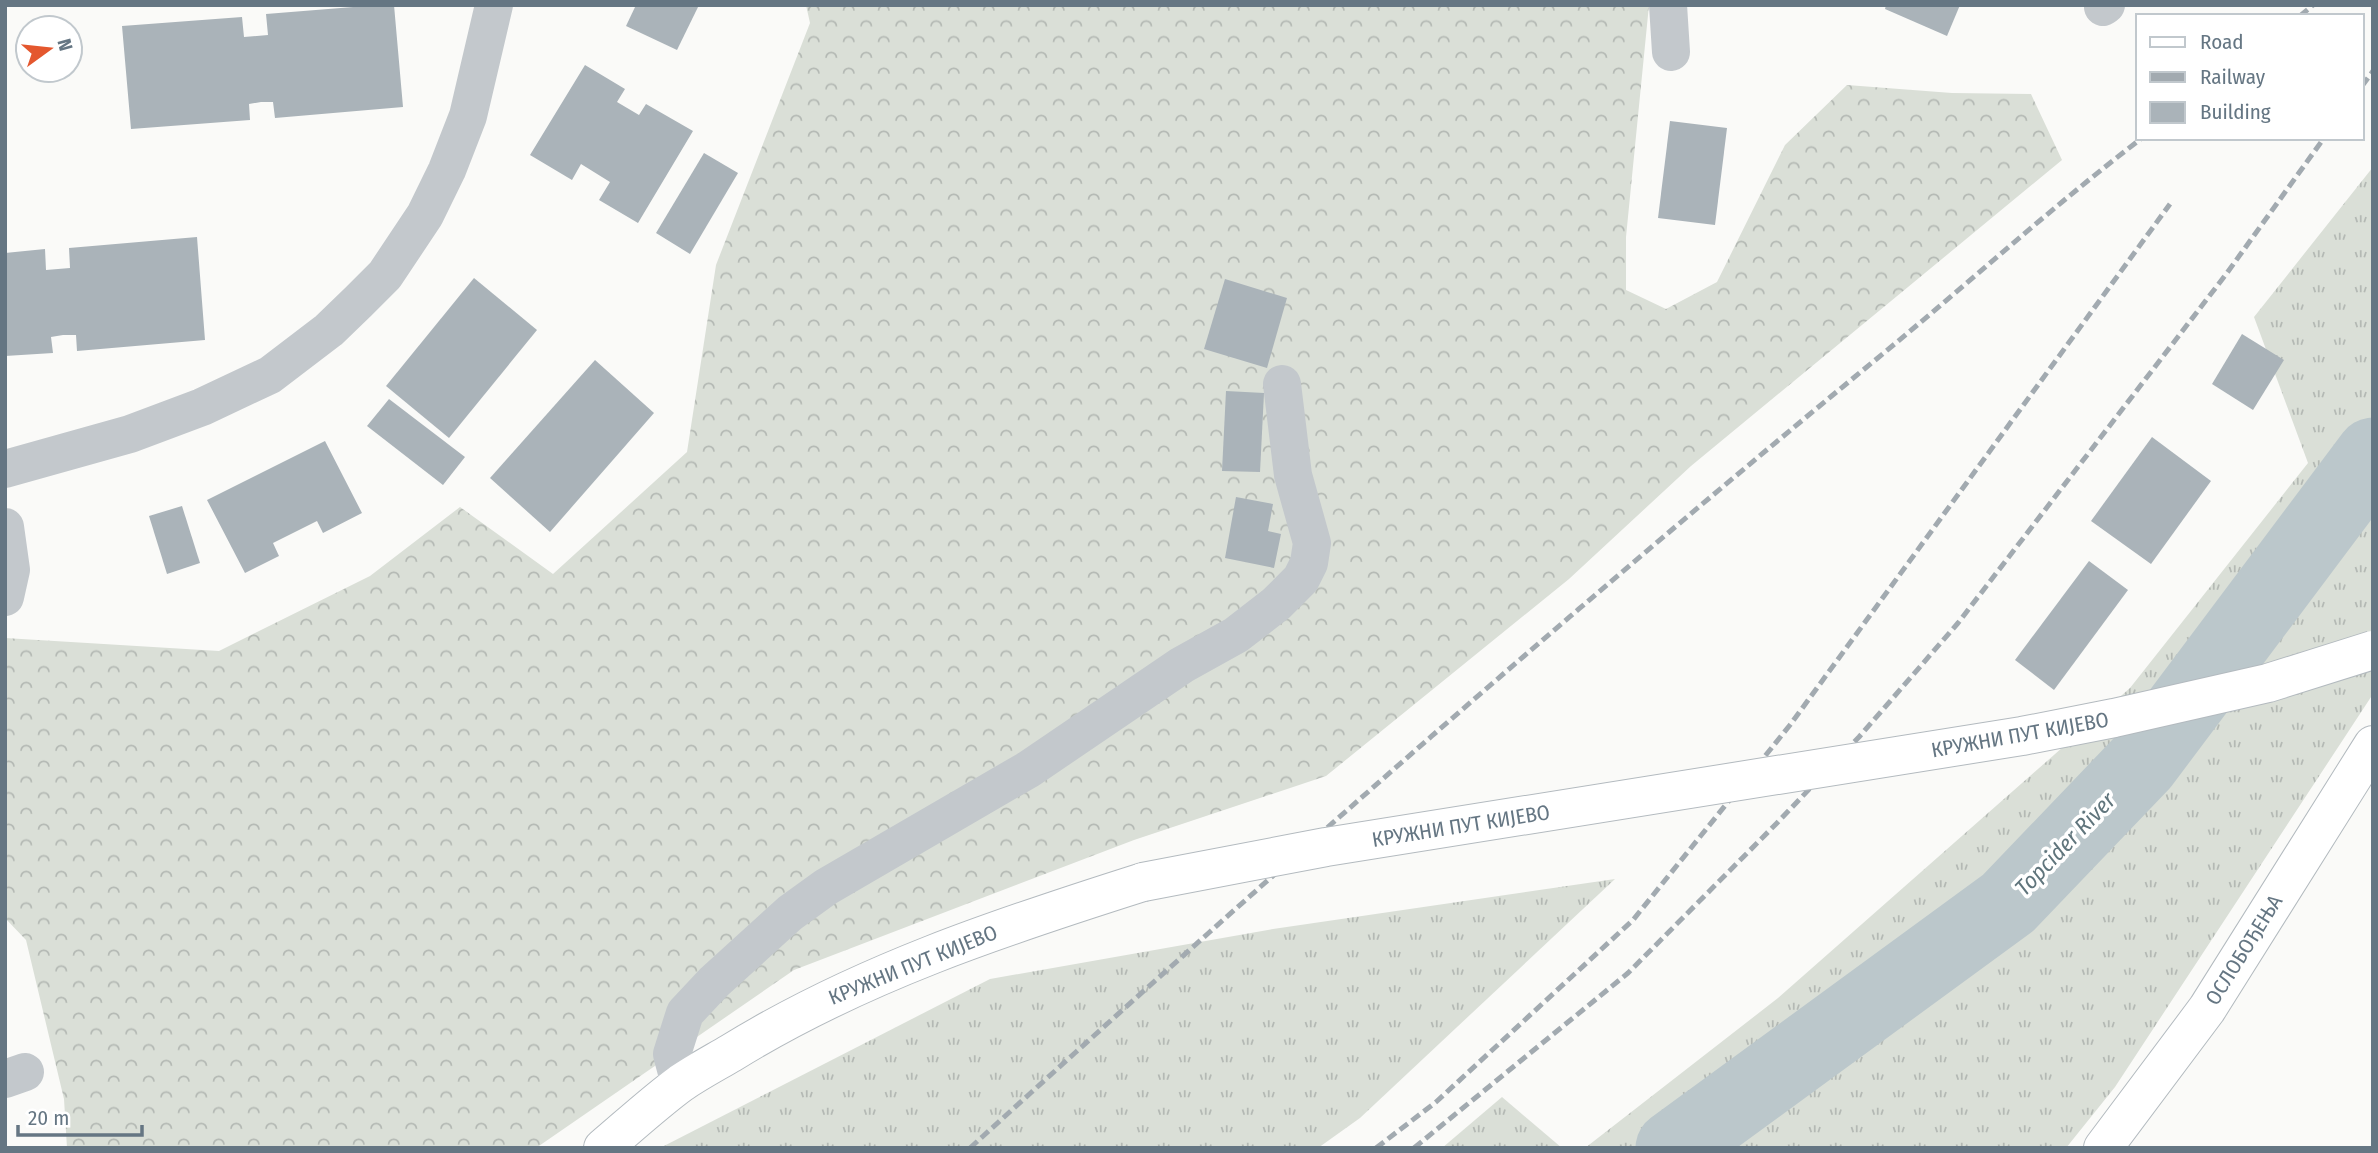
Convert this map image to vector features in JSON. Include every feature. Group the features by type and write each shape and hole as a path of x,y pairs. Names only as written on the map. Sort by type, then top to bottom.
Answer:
{"main road":[{"name":"КРУЖНИ ПУТ КИЈЕВО","path":"603,1148 681,1084 768,1030 825,1000 895,968 1143,882 1326,847 2114,719 2269,683 2373,650"},
{"name":"ОСЛОБОЂЕЊА","path":"2102,1148 2207,1009 2373,745"}],"street":[{"path":"5,469 130,434 202,407 271,375 329,330 358,303 385,275 425,215 447,170 468,116 494,5"},
{"path":"1668,5 1671,52"},
{"path":"681,1084 673,1054 685,1013 723,973 790,913 826,887 1029,769 1172,671 1236,635 1295,586 1309,564 1312,543 1293,475 1282,384"},
{"path":"5,527 11,570 5,597"}],"green space":[{"path":"806,5 1649,5 1626,237 1626,290 1666,309 1717,282 1785,145 1847,85 1952,93 2031,94 2062,160 1691,466 1569,579 1326,776 1134,840 794,970 536,1148 67,1148 64,1099 26,940 5,918 5,638 219,651 370,576 460,507 553,574 687,452 716,265 810,23"},
{"path":"2373,167 2373,694 2115,1087 2066,1148 1585,1148 1778,998 2130,688 2308,463 2254,317"},
{"path":"1615,879 1360,1118 1318,1148 660,1148 990,979 1273,929"},
{"path":"1502,1097 1562,1148 1442,1148"}],"building":[{"path":"394,5 403,107 275,118 273,102 261,102 249,104 250,120 131,129 122,26 242,17 244,37 268,35 266,14"},
{"path":"636,5 699,5 677,50 626,26"},
{"path":"1886,5 1960,5 1947,36 1885,9"},
{"path":"585,65 625,89 617,102 639,115 646,104 693,131 638,223 599,200 610,182 581,164 572,180 530,155"},
{"path":"1670,121 1727,128 1715,225 1658,218"},
{"path":"704,153 738,173 690,254 656,233"},
{"path":"197,237 205,340 77,351 76,335 63,335 51,337 53,353 5,356 5,253 45,249 46,270 70,268 69,248"},
{"path":"474,278 537,330 449,438 386,386"},
{"path":"1225,279 1287,298 1267,368 1204,349"},
{"path":"2242,334 2284,360 2253,410 2212,384"},
{"path":"595,360 654,413 550,532 490,478"},
{"path":"1226,391 1264,393 1260,472 1222,471"},
{"path":"389,399 465,457 443,485 367,426"},
{"path":"2152,437 2211,481 2151,564 2091,521"},
{"path":"325,441 362,513 323,533 317,521 273,543 279,556 245,573 207,500"},
{"path":"1236,497 1273,504 1268,531 1281,534 1274,568 1225,558"},
{"path":"182,506 200,563 167,574 149,516"},
{"path":"2089,561 2128,590 2054,690 2015,660"}],"waterway":[{"name":"Topcider River","path":"1673,1148 2008,903 2142,763 2373,455"}],"railway":[{"path":"2302,14 2313,5"},
{"path":"2364,83 2373,71"},
{"path":"970,1148 1308,844 1537,645 2044,217 2139,140"},
{"path":"1414,1148 1628,973 1859,737 1958,623 2227,273 2323,140"},
{"path":"1376,1148 1436,1102 1633,920 1790,725 2170,204"}]}
